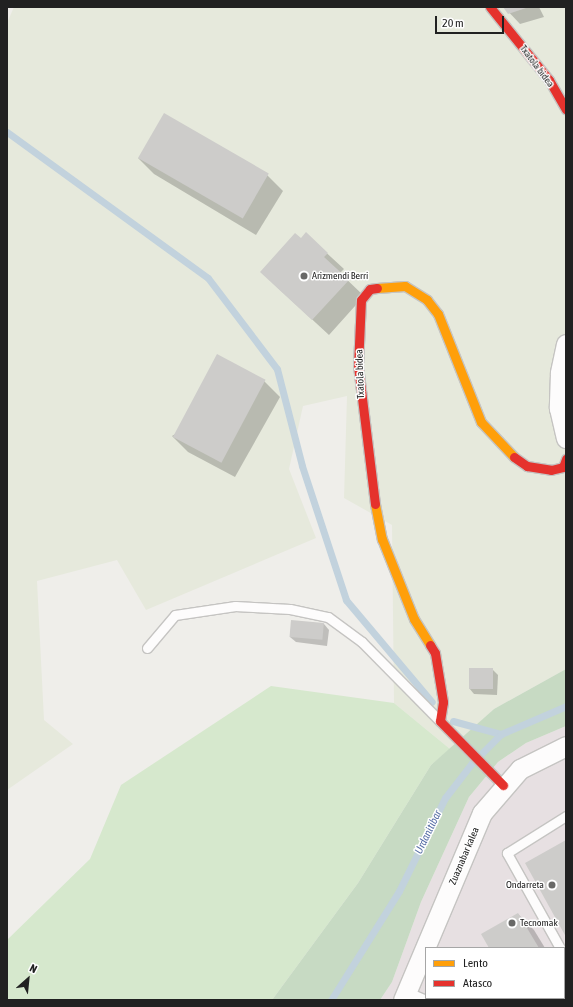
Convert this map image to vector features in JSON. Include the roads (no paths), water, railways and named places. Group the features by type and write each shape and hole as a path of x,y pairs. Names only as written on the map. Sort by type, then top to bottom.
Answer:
{"street":[{"name":"Txatola bidea","path":"490,7 549,80 566,108"},
{"name":"Txatola bidea","path":"440,721 443,702 435,653 398,585 382,539 369,478 358,366 361,300 370,289 405,286 427,300 438,314 481,422 505,452 527,466 551,470 563,467 566,458"},
{"path":"566,344 560,373 559,408 566,438"},
{"path":"440,721 497,778"},
{"name":"Zuaznabar kalea","path":"426,947 497,778 566,746"},
{"name":"Zuaznabar kalea","path":"405,996 425,949"}],"lane":[{"path":"147,648 175,615 235,606 290,609 328,617 362,642 440,721"},
{"path":"559,947 507,853 566,816"},
{"path":"405,996 426,1000"}],"waterway":[{"path":"7,132 208,278 277,369 302,466 346,600 432,702"},
{"name":"Urdanitibar","path":"331,1000 399,891 445,798 472,763 501,734 566,706"},
{"path":"453,721 501,734"}],"place":[{"name":"Arizmendi Berri","path":"304,276"},
{"name":"Ondarreta","path":"552,885"},
{"name":"Tecnomak","path":"512,923"}]}
